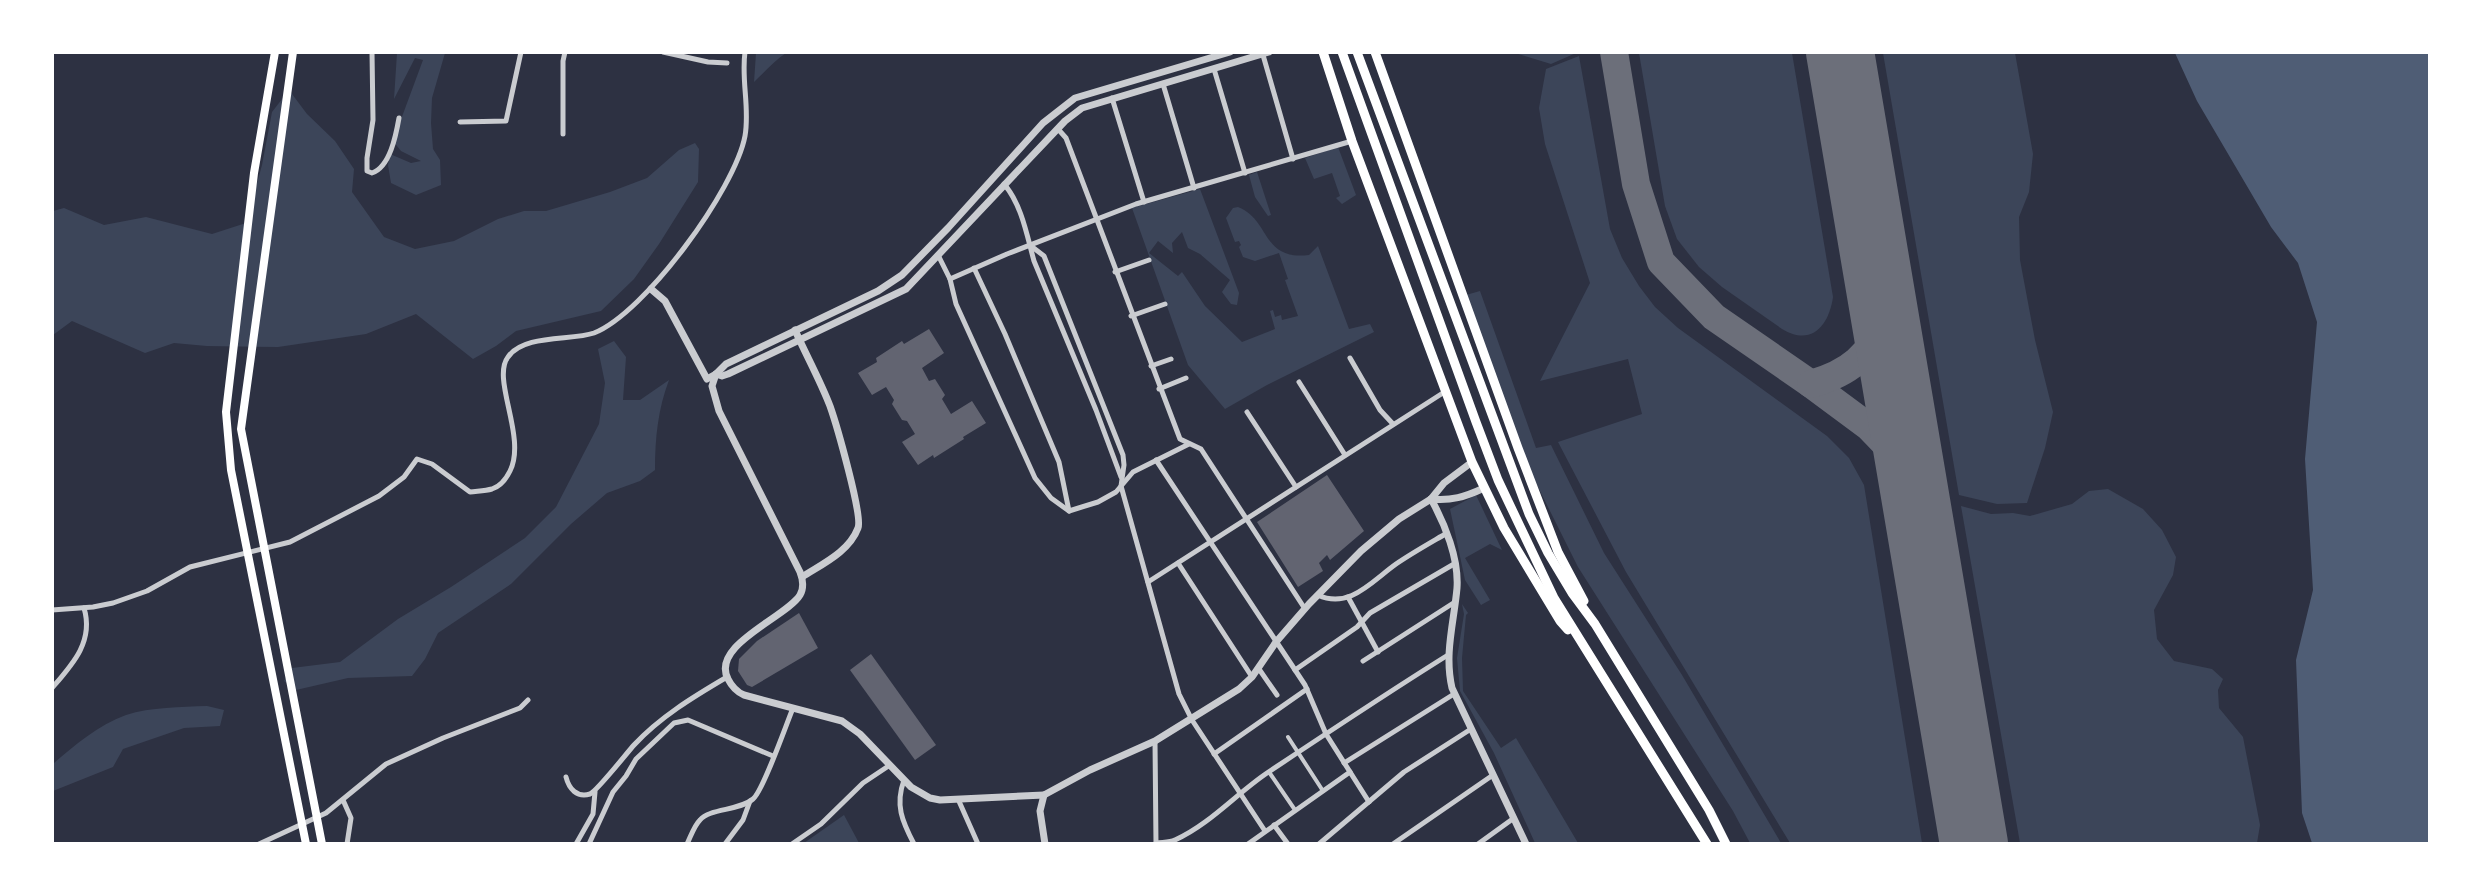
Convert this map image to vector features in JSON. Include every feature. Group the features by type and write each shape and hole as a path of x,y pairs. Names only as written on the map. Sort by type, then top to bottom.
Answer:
{"highway":[{"path":"1342,52 1498,480 1554,598 1707,844"},
{"path":"1357,52 1528,514 1558,569 1595,624 1709,810 1726,844"},
{"path":"1375,52 1514,439 1558,552 1595,624"},
{"path":"1321,53 1472,462 1504,528 1560,621 1586,649"}],"main road":[{"path":"275,52 254,173 226,412 231,470 306,844"},
{"path":"293,52 241,429 322,844"}],"street":[{"path":"372,52 373,120 367,158 367,170 372,173 381,168 390,150 399,118"},
{"path":"460,122 506,122 521,52"},
{"path":"563,134 563,61 565,52"},
{"path":"663,52 708,62 727,62"},
{"path":"52,610 84,608 113,603 146,591 190,567 290,542 379,496 404,477 417,459 432,464 470,492 493,488 506,480 516,460 514,428 504,383 506,358 518,348 541,341 593,333 624,314 650,290 711,210 733,172 745,135 744,52"},
{"path":"650,290 665,301 707,379 716,374 726,364 878,291 902,275 1044,123 1069,101 1108,86 1230,52"},
{"path":"716,374 722,376 728,374 906,289 1004,184 1058,129 1082,108 1266,54 1293,159"},
{"path":"1214,69 1245,173"},
{"path":"1163,84 1194,188"},
{"path":"1112,98 1144,202"},
{"path":"1058,129 1066,138 1131,316 1180,439 1184,443 1190,443 1200,449 1305,609"},
{"path":"950,279 1007,254 1144,202 1352,141"},
{"path":"1004,184 1013,197 1032,246 1034,261 1121,477"},
{"path":"933,244 950,279 956,304 1028,466 1042,488 1069,511"},
{"path":"1032,246 1044,256 1123,455 1124,465 1121,486 1179,694 1192,720 1265,831"},
{"path":"1115,272 1149,260"},
{"path":"974,268 1009,343 1059,462 1069,511"},
{"path":"1131,316 1165,304"},
{"path":"795,330 830,407 856,498 859,519 859,526 850,542 839,553 802,577"},
{"path":"1350,358 1380,410 1393,424"},
{"path":"1151,366 1171,359"},
{"path":"716,374 712,386 719,410 802,577 799,596 739,644 727,660 727,678 738,692 842,722 850,726 904,780 930,798 940,800 1044,795 1082,774 1155,741 1192,720 1239,689 1252,677 1276,642 1305,609 1378,535 1431,499 1444,483 1472,462"},
{"path":"1160,389 1186,378"},
{"path":"1299,382 1345,456"},
{"path":"1148,582 1446,391"},
{"path":"1247,412 1296,487"},
{"path":"1069,511 1098,502 1116,492 1133,472 1190,443"},
{"path":"1156,460 1307,689 1326,734 1369,802"},
{"path":"1431,499 1447,500 1464,497 1484,488"},
{"path":"1431,499 1446,533 1454,564 1457,586 1448,655 1448,674 1454,694 1526,844"},
{"path":"1318,595 1335,600 1360,592 1396,564 1446,533"},
{"path":"1178,563 1252,677"},
{"path":"1295,670 1370,613 1454,564"},
{"path":"1348,597 1378,652"},
{"path":"1363,661 1455,602"},
{"path":"52,688 74,664 86,639 88,621 84,608"},
{"path":"1155,741 1156,843 1173,842 1215,815 1269,772 1375,700 1448,655"},
{"path":"1259,669 1277,695"},
{"path":"566,777 569,787 575,793 581,795 594,792 647,731 688,700 727,678"},
{"path":"1214,754 1307,689"},
{"path":"1344,763 1454,694"},
{"path":"259,844 317,818 343,800 386,764 443,738 520,708 528,700"},
{"path":"725,844 743,820 750,801 758,792 793,708"},
{"path":"588,844 613,792 626,776 636,759 674,724 688,720 773,756"},
{"path":"1319,844 1404,772 1471,730"},
{"path":"1288,737 1323,791"},
{"path":"792,844 821,824 863,783 890,765"},
{"path":"1269,772 1295,810"},
{"path":"1248,844 1350,772"},
{"path":"1393,844 1493,775"},
{"path":"904,780 898,796 901,812 914,844"},
{"path":"576,844 593,814 594,792"},
{"path":"1044,795 1040,811 1045,844"},
{"path":"343,800 351,818 347,844"},
{"path":"958,800 978,844"},
{"path":"687,844 699,820 705,816 750,801"},
{"path":"1478,844 1514,818"},
{"path":"1274,824 1288,844"}],"shaded area":[{"path":"756,52 786,53 754,82"},
{"path":"1576,52 1551,64 1515,53"},
{"path":"397,53 445,53 432,98 431,123 433,149 440,160 441,185 416,195 391,183 388,165 390,154 411,163 421,161 401,151 393,141 423,60 415,58 394,99"},
{"path":"1639,53 1792,53 1833,297 1828,316 1817,330 1802,336 1782,329 1722,287 1699,267 1677,239 1665,206"},
{"path":"1883,53 2015,53 2033,154 2029,192 2019,217 2020,260 2035,340 2053,412 2045,448 2027,503 1997,504 1959,495"},
{"path":"2175,53 2429,53 2429,843 2312,843 2302,813 2296,660 2313,590 2305,459 2317,322 2298,263 2271,227 2197,101"},
{"path":"1579,56 1610,229 1622,258 1639,286 1655,307 1678,328 1827,436 1849,458 1864,485 1922,843 1790,843 1626,572 1558,442 1642,414 1628,359 1540,381 1590,283 1545,144 1539,108 1546,69"},
{"path":"289,90 307,114 335,141 354,169 352,192 384,237 415,249 454,241 498,219 524,211 546,211 610,192 647,178 679,150 695,143 699,149 698,182 659,244 634,279 601,311 516,331 496,346 473,359 416,314 366,334 278,347 207,346 174,343 145,353 72,321 53,335 53,211 64,208 104,225 146,217 212,234 246,223 262,165 272,112"},
{"path":"1338,147 1356,195 1342,204 1336,198 1340,196 1332,173 1314,179 1305,158"},
{"path":"1257,172 1271,215 1268,216 1255,197 1249,175"},
{"path":"1200,189 1239,293 1237,305 1231,304 1222,292 1230,280 1200,254 1188,248 1182,232 1172,243 1173,253 1158,241 1149,253 1178,276 1182,272 1205,306 1242,342 1275,329 1270,311 1273,310 1275,317 1281,315 1282,320 1298,316 1285,280 1288,279 1279,253 1255,261 1243,257 1239,247 1241,245 1239,241 1235,242 1226,218 1233,208 1238,207 1249,213 1274,246 1282,252 1294,255 1309,255 1318,246 1349,329 1370,324 1374,332 1267,385 1225,409 1188,365 1132,208"},
{"path":"1480,291 1536,448 1551,445 1604,553 1682,675 1781,843 1750,843 1733,811 1578,567 1523,457 1519,439 1466,295"},
{"path":"614,341 626,357 623,400 640,400 669,380 658,424 655,470 640,481 607,493 571,524 511,584 438,633 425,659 412,676 348,678 296,690 284,681 292,668 340,662 398,619 451,587 525,538 556,507 599,424 605,383 598,349"},
{"path":"2108,489 2143,509 2162,530 2176,557 2173,575 2154,610 2157,639 2174,661 2212,669 2223,679 2218,690 2219,708 2243,737 2260,825 2257,843 2020,843 1961,506 1991,514 2013,513 2030,516 2072,504 2089,491"},
{"path":"1476,495 1502,550 1490,544 1465,558 1490,600 1481,605 1465,580 1450,509"},
{"path":"1462,604 1468,613 1466,615 1462,658 1463,691 1501,748 1516,738 1578,843 1535,843 1494,753 1460,691 1457,658 1464,614"},
{"path":"207,706 224,710 220,726 184,728 123,749 113,767 53,791 53,764 78,743 106,724 126,715 146,710"},
{"path":"844,815 859,843 804,843"}],"building":[{"path":"929,329 944,353 922,368 929,381 935,379 945,395 942,399 951,414 972,401 986,423 934,458 933,455 918,465 902,442 915,434 907,421 902,420 892,404 894,400 886,387 872,395 858,373 877,362 876,358 902,341 904,344"},
{"path":"1327,475 1364,531 1330,560 1327,555 1319,563 1323,571 1298,587 1257,522"},
{"path":"799,613 818,648 752,687 747,685 738,671 739,659 757,641"},
{"path":"871,654 936,745 915,760 850,670"}],"taxiway":[{"path":"1614,52 1636,184 1661,262 1714,317 1869,427 1894,453 1912,480"},
{"path":"1811,384 1825,380 1857,361 1872,343 1884,318"}],"runway":[{"path":"1840,52 1974,844"}]}
